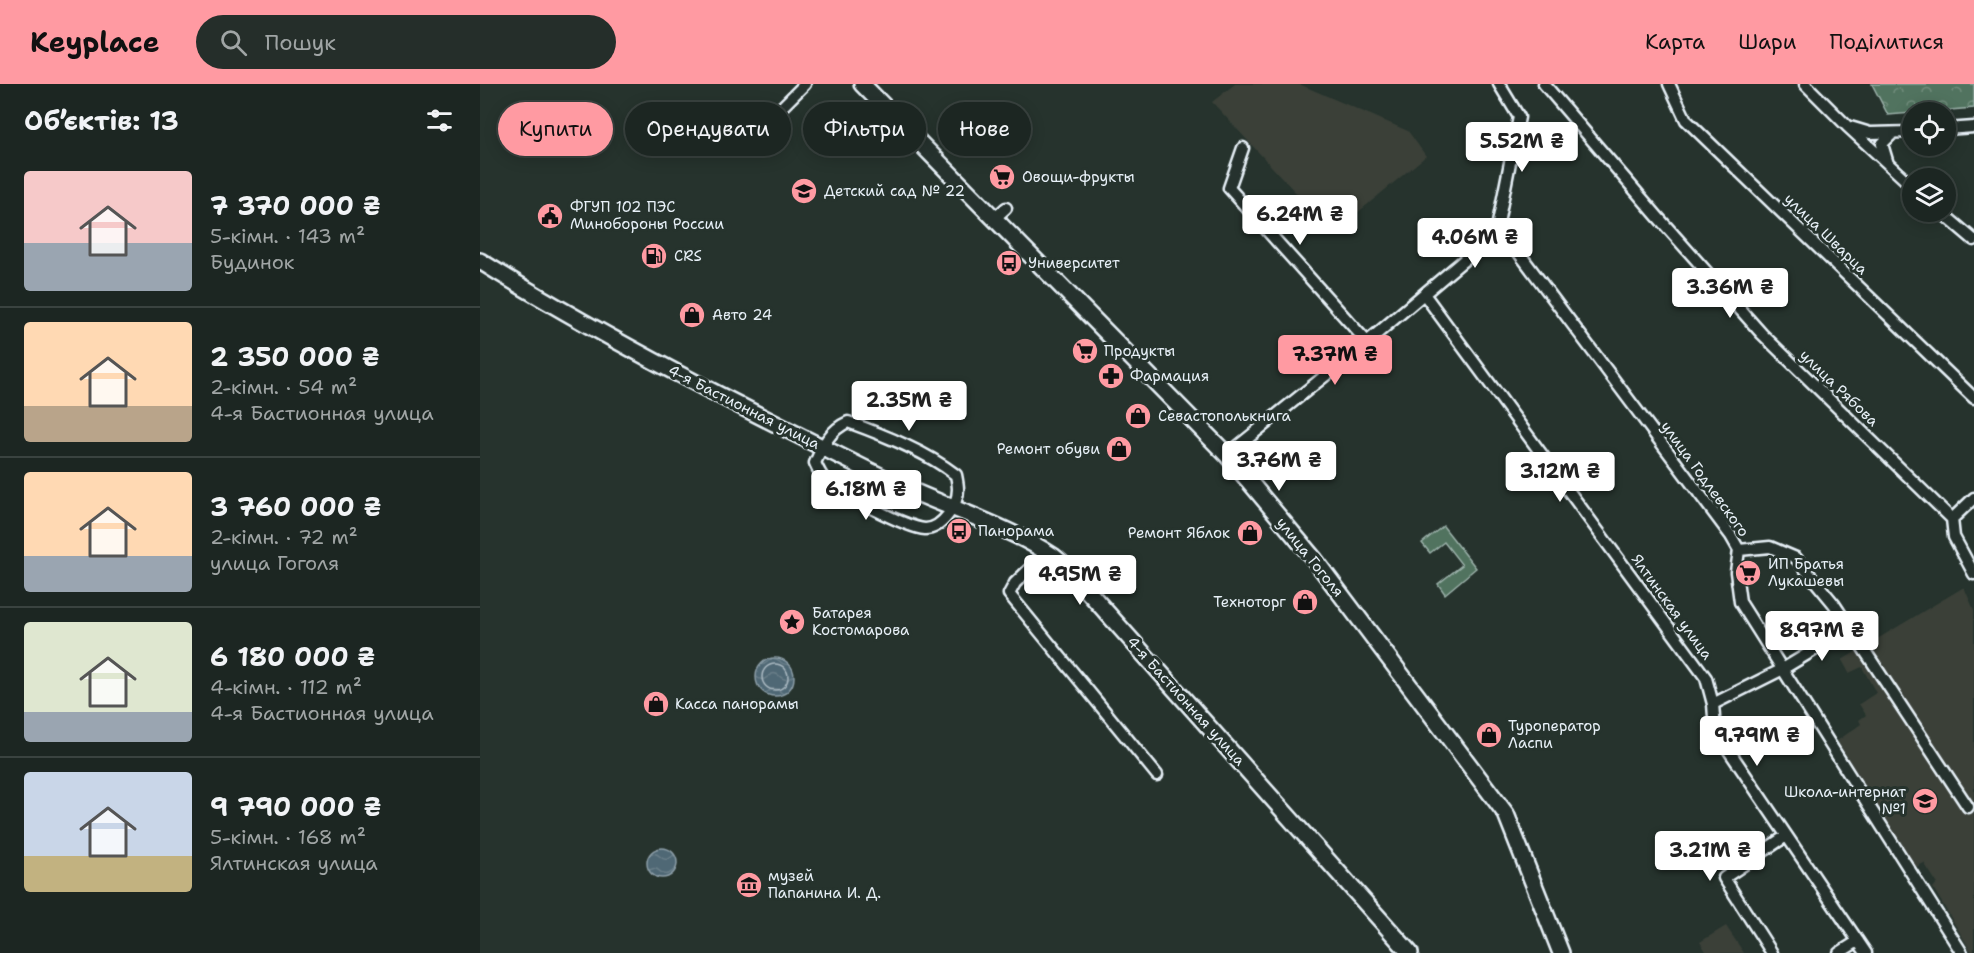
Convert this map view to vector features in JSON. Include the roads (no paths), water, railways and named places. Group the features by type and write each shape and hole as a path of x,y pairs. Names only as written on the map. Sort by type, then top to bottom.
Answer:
{"main road":[{"name":"улица Гоголя","path":"862,84 1227,455 1315,560 1506,814 1561,953"},
{"name":"4-я Бастионная улица","path":"480,261 543,300 666,369 887,479 1027,541 1055,558 1076,578 1410,953"}],"street":[{"path":"787,102 806,84"},
{"path":"1227,455 1367,342 1490,238 1498,223 1519,117 1499,84"},
{"name":"улица Рябова","path":"1544,84 1762,334 1952,519"},
{"name":"улица Шварца","path":"1668,84 1686,120 1974,398"},
{"path":"1805,84 1902,177"},
{"path":"1847,126 1870,133 1902,133"},
{"path":"1956,128 1974,127"},
{"path":"1888,165 1882,144 1892,134"},
{"path":"1243,148 1229,188 1367,342"},
{"path":"994,219 1006,208"},
{"path":"1953,222 1974,240"},
{"name":"улица Годлевского","path":"1498,223 1509,242 1731,536 1739,550 1736,572 1740,602 1962,953"},
{"name":"Ялтинская улица","path":"1424,294 1706,678 1713,704 1715,730 1866,953"},
{"path":"848,422 943,465 956,475 958,491 952,508 946,518 935,527 924,529 889,516 842,491 822,477 815,463 822,447 836,427 848,422"},
{"path":"1974,498 1952,519 1954,537 1974,574"},
{"path":"1739,550 1770,547 1796,558 1834,604 1968,807"},
{"path":"1047,553 1015,583 1009,594 1157,775"},
{"path":"1713,704 1781,670 1849,629"},
{"path":"1772,953 1724,878 1786,836"},
{"path":"1839,953 1858,941"}],"water":[{"path":"775,658 782,659 788,664 793,670 793,684 788,690 782,695 775,696 768,695 762,690 757,684 756,677 757,670 762,664 768,659"},
{"path":"662,848 673,852 677,863 673,874 662,878 651,874 647,863 651,852"}],"place":[{"name":"Овощи-фрукты","path":"1002,177"},
{"name":"Детский сад № 22","path":"804,191"},
{"name":"ФГУП 102 ПЭС Минобороны России","path":"550,216"},
{"name":"CRS","path":"654,256"},
{"name":"Университет","path":"1009,263"},
{"name":"Авто 24","path":"692,315"},
{"name":"Продукты","path":"1085,351"},
{"name":"Фармация","path":"1111,376"},
{"name":"Севастополькнига","path":"1138,416"},
{"name":"Ремонт обуви","path":"1119,449"},
{"name":"Панорама","path":"959,531"},
{"name":"Ремонт Яблок","path":"1250,533"},
{"name":"ИП Братья Лукашевы","path":"1748,573"},
{"name":"Техноторг","path":"1305,602"},
{"name":"Батарея Костомарова","path":"792,622"},
{"name":"Касса панорамы","path":"656,704"},
{"name":"Туроператор Ласпи","path":"1489,735"},
{"name":"Школа-интернат №1","path":"1925,801"},
{"name":"музей Папанина И. Д.","path":"749,885"}]}
